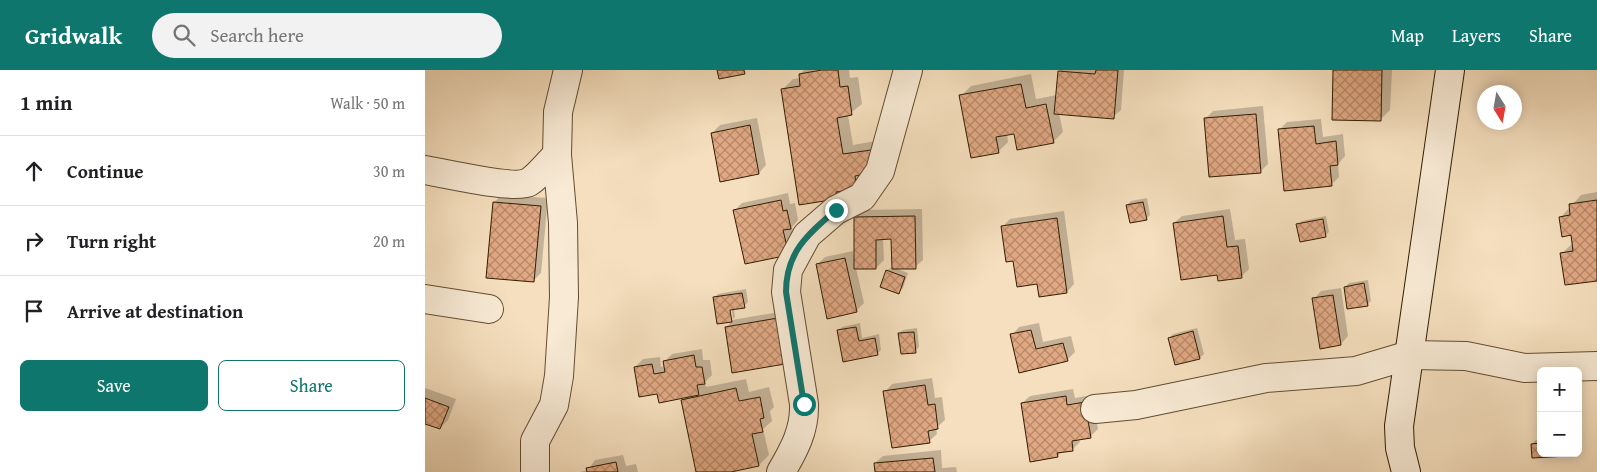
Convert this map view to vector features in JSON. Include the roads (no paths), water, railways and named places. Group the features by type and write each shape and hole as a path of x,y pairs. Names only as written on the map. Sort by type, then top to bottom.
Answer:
{"street":[{"path":"535,472 535,441 554,405 559,376 564,297 563,223 557,155 558,112 568,70"},
{"path":"781,472 803,427 805,418 786,292 787,270 807,235 836,210 862,197 880,171 908,70"},
{"path":"1406,472 1400,448 1399,426 1450,70"},
{"path":"425,170 479,180 524,184 534,178 557,155"},
{"path":"425,299 489,309"},
{"path":"1095,409 1136,406 1266,378 1356,371 1410,355 1466,356 1525,368 1597,366"}]}
